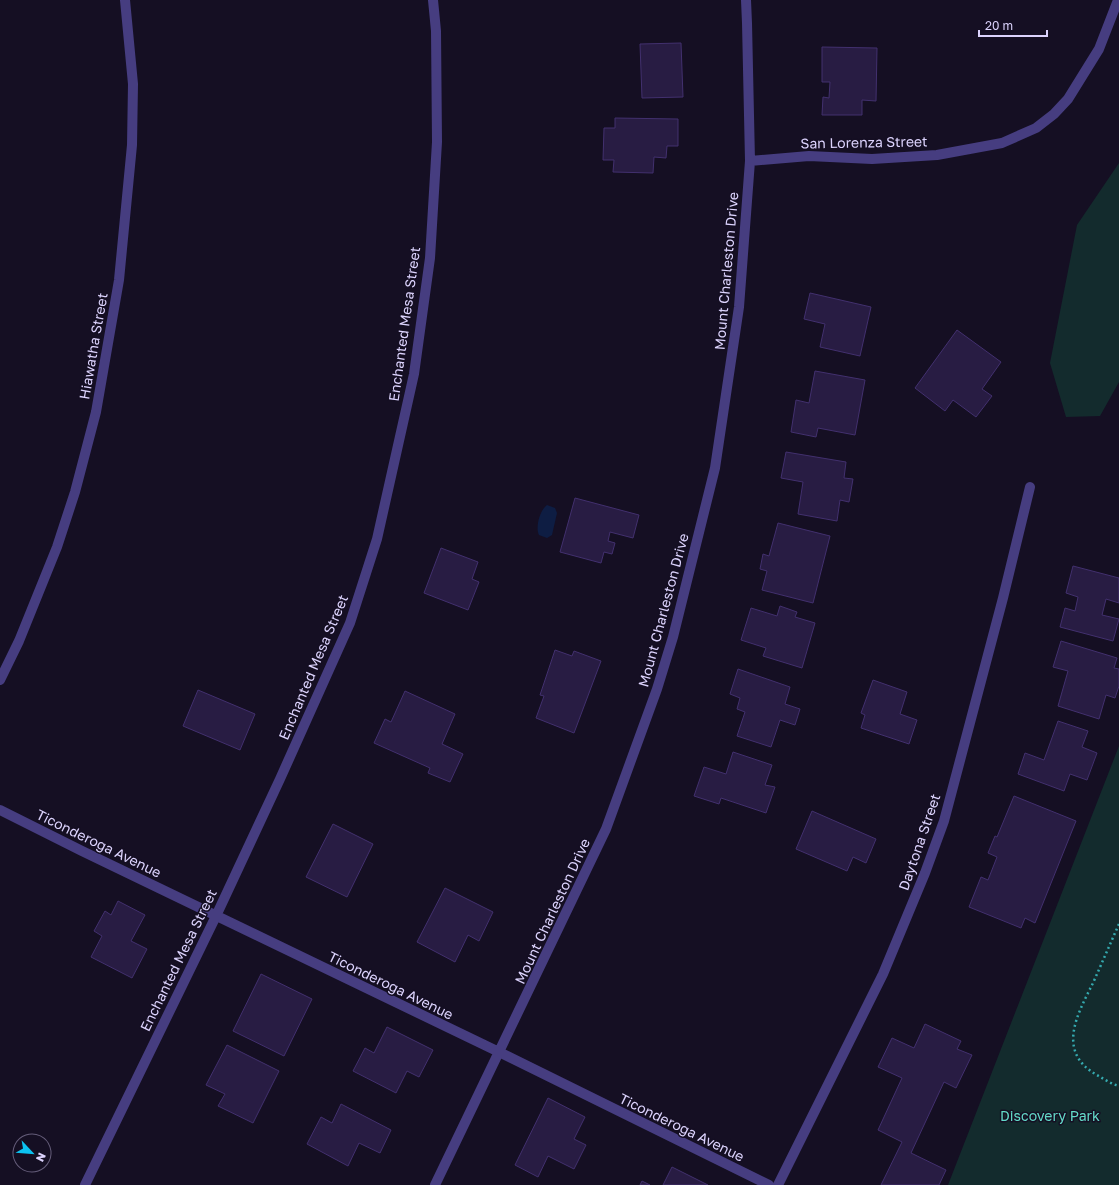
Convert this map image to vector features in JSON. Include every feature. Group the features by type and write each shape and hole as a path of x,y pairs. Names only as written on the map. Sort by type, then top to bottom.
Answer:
{"street":[{"name":"Hiawatha Street","path":"0,680 19,641 57,547 75,492 96,412 119,280 132,145 133,84 125,0"},
{"name":"Enchanted Mesa Street","path":"85,1185 216,916 280,779 350,623 377,539 414,374 430,258 437,142 436,31 433,0"},
{"name":"Mount Charleston Drive","path":"435,1185 606,829 657,689 673,637 715,468 739,307 750,161 746,0"},
{"name":"San Lorenza Street","path":"750,161 809,156 872,159 937,156 1002,143 1036,128 1054,114 1068,99 1099,50 1118,0"},
{"name":"Daytona Street","path":"778,1185 883,974 925,873 946,813 1003,598 1030,487"},
{"name":"Ticonderoga Avenue","path":"0,810 499,1052 769,1185"}],"path":[{"path":"1119,924 1078,1013 1072,1038 1077,1058 1088,1070 1119,1086"}],"green space":[{"path":"1119,163 1119,382 1100,416 1066,417 1050,363 1077,225"},
{"name":"Discovery Park","path":"1119,746 1119,1185 948,1185"}],"water":[{"path":"547,505 555,508 557,513 552,535 547,538 539,535 538,523 544,507"}],"building":[{"path":"681,43 683,97 642,98 640,44"},
{"path":"822,47 877,48 876,101 862,100 862,115 822,115 823,97 829,98 830,82 822,82"},
{"path":"615,118 678,119 678,146 667,146 666,158 654,157 653,173 613,172 614,160 603,160 604,128 615,128"},
{"path":"810,293 871,307 860,356 820,347 825,324 804,319"},
{"path":"957,330 1001,362 982,389 992,396 976,417 953,400 945,411 915,388"},
{"path":"815,371 865,380 855,435 818,428 816,437 791,432 796,400 809,403"},
{"path":"786,452 846,462 844,478 853,479 849,502 840,500 837,521 798,514 803,482 781,478"},
{"path":"575,498 639,515 633,538 610,532 608,541 615,543 612,554 604,552 601,563 560,552"},
{"path":"778,523 830,536 813,603 762,590 767,571 760,569 763,554 769,556"},
{"path":"441,548 478,562 472,579 479,582 468,610 424,593"},
{"path":"1073,566 1119,578 1119,603 1106,599 1102,615 1119,619 1113,641 1060,627 1065,608 1075,611 1078,597 1066,593"},
{"path":"780,606 797,612 795,617 815,623 802,668 763,656 766,648 741,640 751,608 777,616"},
{"path":"1061,641 1117,658 1114,668 1119,669 1119,686 1115,698 1106,695 1099,719 1058,706 1068,671 1053,667"},
{"path":"555,650 572,656 574,651 601,661 574,733 536,718 544,696 540,695"},
{"path":"738,669 790,687 785,704 800,709 795,725 780,720 771,747 737,736 745,712 737,709 740,698 730,694"},
{"path":"873,680 907,692 900,714 917,720 909,744 861,728 865,715 861,713"},
{"path":"198,690 255,714 240,750 183,726"},
{"path":"405,691 455,714 442,744 463,754 450,782 428,773 430,768 374,743 385,719 391,722"},
{"path":"1058,721 1088,731 1082,747 1097,753 1087,780 1070,774 1064,791 1018,774 1025,753 1044,760"},
{"path":"733,752 772,765 765,785 775,787 766,813 721,798 719,804 694,796 704,767 726,774"},
{"path":"1014,796 1076,821 1035,923 1025,918 1021,928 969,907 981,877 988,880 997,857 988,853 995,836 997,837"},
{"path":"812,811 876,839 866,863 853,857 847,871 796,849"},
{"path":"333,824 373,844 347,897 306,877"},
{"path":"445,888 493,912 479,941 468,935 455,962 417,942"},
{"path":"118,901 145,915 131,941 147,949 132,978 91,957 102,936 94,931 105,911 111,915"},
{"path":"261,974 312,999 284,1056 233,1031"},
{"path":"925,1024 961,1041 957,1049 972,1055 956,1088 944,1082 911,1153 946,1170 939,1185 881,1185 902,1142 878,1130 902,1078 878,1067 892,1038 914,1048"},
{"path":"387,1027 433,1050 419,1077 407,1071 396,1093 353,1071 365,1048 374,1053"},
{"path":"227,1045 279,1071 253,1123 218,1106 225,1094 206,1085"},
{"path":"548,1098 585,1117 574,1139 586,1145 574,1169 548,1156 538,1177 515,1165"},
{"path":"341,1104 391,1130 380,1153 359,1143 348,1166 307,1144 321,1117 332,1123"},
{"path":"672,1167 708,1185 663,1185"},
{"path":"642,1181 650,1185 640,1185"}]}
